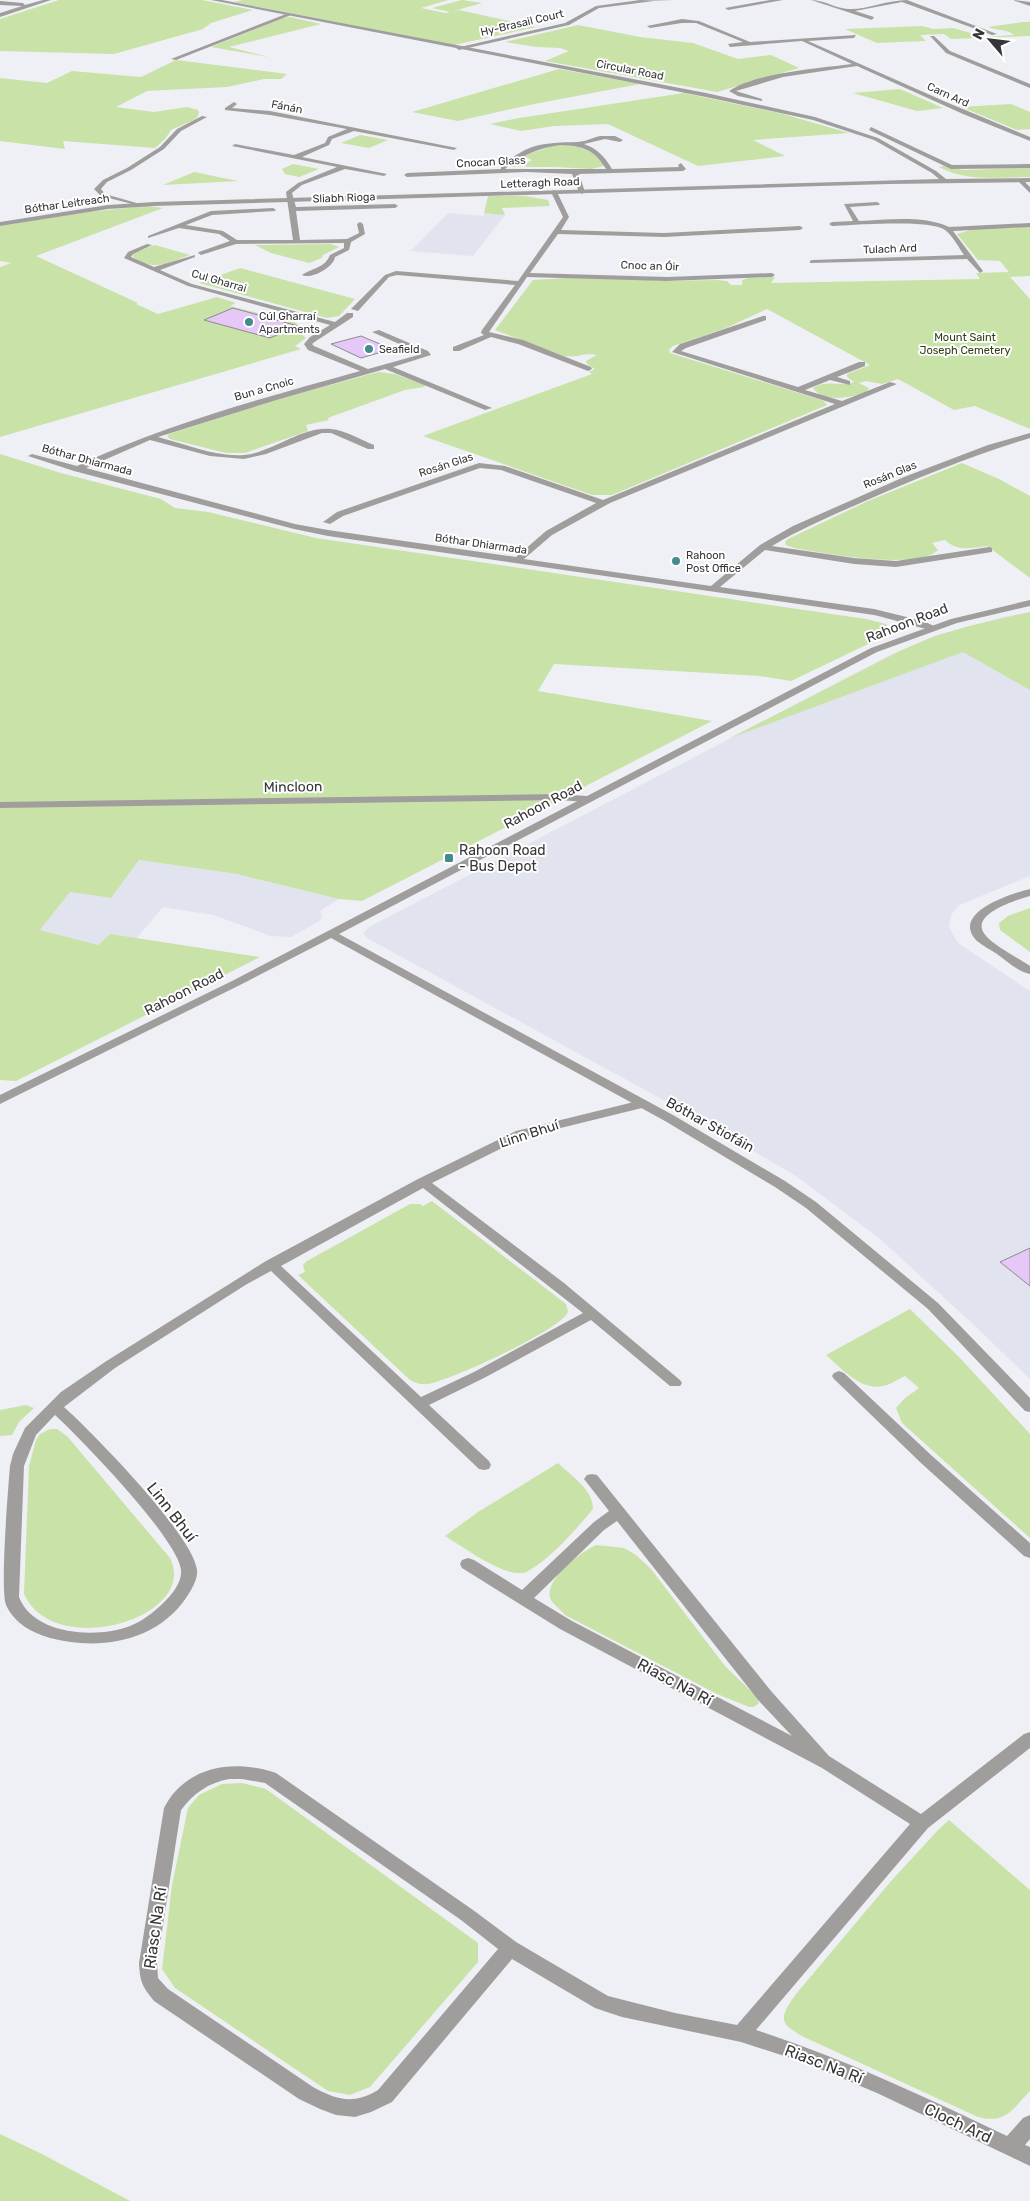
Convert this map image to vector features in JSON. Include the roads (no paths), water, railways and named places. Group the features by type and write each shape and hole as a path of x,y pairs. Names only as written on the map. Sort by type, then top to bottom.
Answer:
{"street":[{"path":"0,15 48,0"},
{"name":"Circular Road","path":"214,0 706,95 823,121 860,132 882,142 934,172 944,181"},
{"name":"Hy-Brasail Court","path":"604,0 615,3"},
{"name":"Hy-Brasail Court","path":"459,48 564,24 593,8 615,3 654,0 671,1"},
{"path":"728,8 780,0"},
{"path":"814,0 872,18"},
{"path":"848,10 903,0 994,34"},
{"path":"1017,0 1030,4"},
{"path":"0,4 30,6"},
{"path":"682,14 696,19 697,22"},
{"path":"174,59 288,15"},
{"path":"650,26 682,21 697,22 752,44"},
{"path":"730,45 854,36"},
{"path":"932,36 948,52 1001,76 1030,86"},
{"name":"Carn Ard","path":"803,40 819,50 859,65 967,114 1030,139"},
{"path":"760,100 732,91 783,75 859,65"},
{"name":"Fánán","path":"234,104 227,108 270,113 351,130 454,148"},
{"path":"138,205 103,194 97,189 105,181 129,169 162,148 179,130 204,118"},
{"path":"871,129 951,167 1030,166"},
{"path":"294,157 327,144 330,138 351,130"},
{"path":"879,132 893,130"},
{"path":"579,144 604,138 615,137 620,140"},
{"path":"416,141 426,138"},
{"name":"Cnocan Glass","path":"503,168 512,159 527,151 568,143 579,144 601,155 610,171"},
{"path":"235,146 384,174"},
{"name":"Cnocan Glass","path":"512,159 529,161"},
{"name":"Cnocan Glass","path":"407,175 527,170 575,172 683,169 681,165"},
{"path":"292,201 289,192 292,188 344,167"},
{"path":"575,172 582,192"},
{"path":"1020,180 1030,191"},
{"path":"944,181 1030,180"},
{"name":"Letteragh Road","path":"138,205 944,181"},
{"path":"554,192 566,217 486,330 486,333 520,342 588,369"},
{"name":"Sliabh Rioga","path":"292,201 296,242"},
{"path":"857,223 846,205 877,204"},
{"name":"Bóthar Leitreach","path":"0,224 88,210 138,205"},
{"name":"Sliabh Rioga","path":"293,209 395,206"},
{"path":"178,226 216,212 273,210"},
{"name":"Tulach Ard","path":"832,224 928,222 948,229 1030,225"},
{"name":"Sliabh Rioga","path":"305,275 328,265 331,262 332,256 347,249 348,241 362,234 360,224"},
{"path":"178,226 221,232 236,242"},
{"name":"Cul Gharrai","path":"178,226 134,250 127,256 154,270 200,288 336,324"},
{"path":"557,232 664,235 800,228"},
{"path":"948,229 980,271"},
{"path":"201,253 227,243 236,242 348,241"},
{"path":"154,270 193,256"},
{"name":"Tulach Ard","path":"812,262 969,257"},
{"path":"368,372 308,344 352,312 388,276 396,273 520,283"},
{"name":"Cnoc an Óir","path":"526,275 667,279 772,275"},
{"path":"763,318 683,346 676,352 843,404"},
{"name":"Bun a Cnoic","path":"77,469 149,437 240,408 422,358 427,355 376,332"},
{"path":"456,349 490,335"},
{"path":"798,390 862,364"},
{"path":"387,367 488,408"},
{"path":"829,377 847,383"},
{"path":"864,383 882,389"},
{"path":"517,561 537,540 604,503 703,460 893,384"},
{"path":"149,437 222,455 239,457 254,454 321,431 332,431 371,447"},
{"name":"Rosán Glas","path":"712,589 763,547 796,528 874,493 990,447 1030,435"},
{"name":"Bóthar Dhiarmada","path":"32,456 311,530 874,612 920,623 931,628"},
{"name":"Rosán Glas","path":"327,522 340,514 479,465 502,468 604,503"},
{"path":"763,547 854,561 896,564 990,550"},
{"name":"Rahoon Road","path":"0,1100 229,986 854,660 931,628 982,613 1030,603"},
{"name":"Mincloon","path":"0,805 559,797 586,799"},
{"path":"1030,892 981,913 975,920 975,930 981,938 1030,971"},
{"name":"Bóthar Stiofáin","path":"330,933 746,1162 811,1205 933,1306 1030,1407"},
{"name":"Linn Bhuí","path":"54,1406 71,1420 149,1508 176,1541 189,1568 187,1581 174,1602 162,1615 136,1630 104,1638 71,1637 28,1622 14,1609 10,1597 17,1466 30,1432 54,1406 110,1365 271,1264 483,1150 520,1134 642,1104"},
{"path":"423,1182 559,1286 675,1383"},
{"path":"271,1264 484,1465"},
{"path":"418,1404 479,1375 592,1314"},
{"path":"840,1376 926,1459 1030,1552"},
{"name":"Riasc Na Rí","path":"592,1479 617,1513 666,1570 765,1696 828,1763"},
{"path":"523,1599 599,1526 617,1513"},
{"name":"Riasc Na Rí","path":"468,1564 566,1625 828,1763 922,1823"},
{"path":"741,2034 902,1843 922,1823 1030,1739"},
{"name":"Riasc Na Rí","path":"510,1948 385,2096 376,2102 358,2109 342,2108 327,2104 306,2094 162,1995 149,1982 148,1964 173,1808 178,1800 193,1786 221,1773 244,1771 270,1778 467,1915 510,1948 602,2002 622,2009 741,2034 843,2070 905,2098"},
{"name":"Cloch Ard","path":"905,2098 1030,2157"},
{"path":"1010,2148 1030,2124"}],"place":[{"name":"Cúl Gharraí Apartments","path":"249,322"},
{"name":"Seafield","path":"369,349"},
{"name":"Rahoon Post Office","path":"676,561"},
{"name":"Rahoon Road - Bus Depot","path":"449,858"}],"park label":[{"name":"Mount Saint Joseph Cemetery","path":"965,343"}]}
